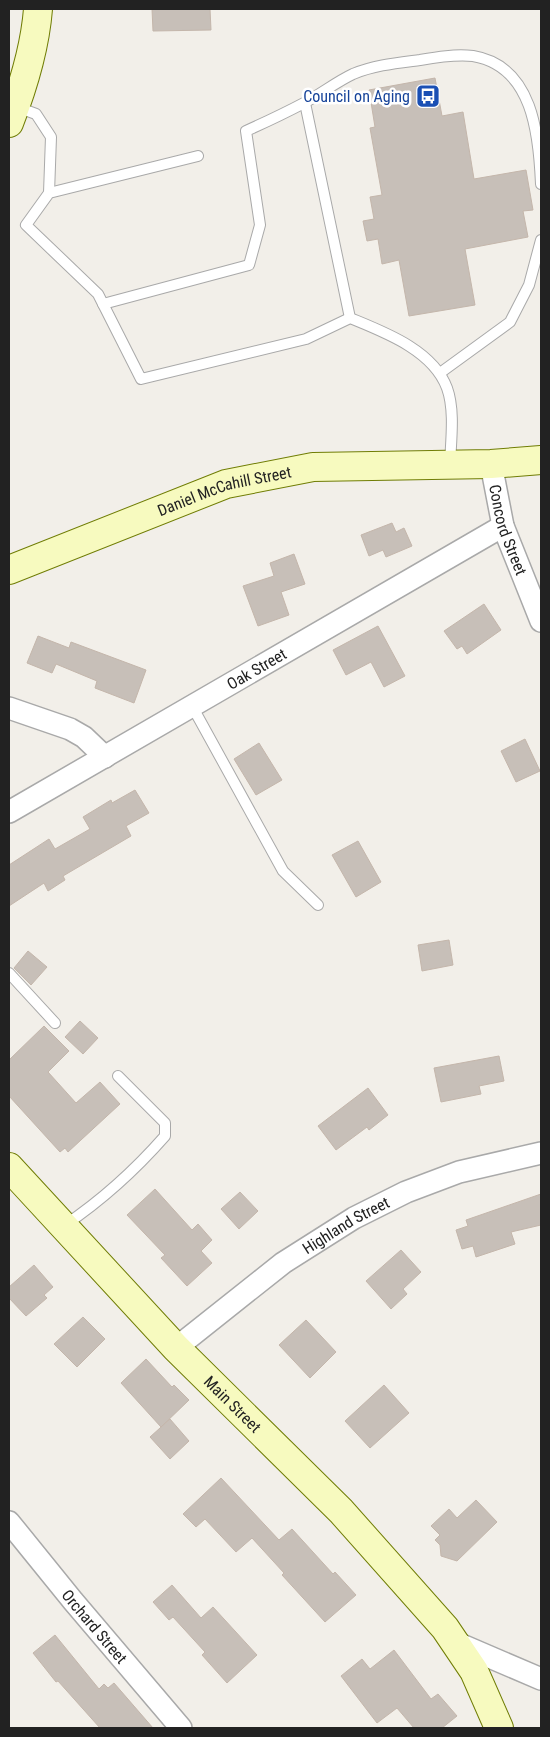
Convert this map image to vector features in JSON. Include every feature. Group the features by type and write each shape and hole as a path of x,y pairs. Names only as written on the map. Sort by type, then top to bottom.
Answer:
{"main road":[{"path":"12,115 28,63 38,9"},
{"path":"450,465 541,460"},
{"name":"Daniel McCahill Street","path":"9,570 226,484 313,467 450,465"},
{"name":"Main Street","path":"9,1168 176,1348 341,1511 428,1608 457,1643 474,1671 499,1728"}],"street":[{"name":"Concord Street","path":"491,464 503,526 541,622"},
{"name":"Oak Street","path":"9,812 503,526"},
{"path":"9,708 70,729 84,737 104,757"},
{"name":"Highland Street","path":"176,1348 283,1263 354,1218 406,1192 459,1172 541,1153"},
{"name":"Orchard Street","path":"9,1522 73,1601 181,1728"},
{"path":"457,1643 541,1679"}],"lane":[{"path":"103,304 249,265 260,225 246,131 305,103 352,75 373,67 457,55 474,56 493,63 510,74 524,93 532,110 540,156 541,184"},
{"path":"305,103 350,318"},
{"path":"12,115 36,114 51,137 49,193 26,225 98,294 141,379 306,340 350,318 406,344 429,362 440,374 447,388 450,406 450,465"},
{"path":"49,193 198,156"},
{"path":"440,374 510,322 529,285 541,240"},
{"path":"192,706 283,871 318,905"},
{"path":"9,973 55,1023"},
{"path":"64,1226 94,1205 152,1151 165,1136 165,1123 118,1076"}],"building":[{"path":"152,9 210,9 211,30 153,31"},
{"path":"435,78 442,116 463,112 474,179 526,170 533,210 523,211 528,237 465,249 475,305 409,316 399,260 382,264 378,239 367,241 363,221 374,219 370,197 382,195 370,128 375,127 369,90"},
{"path":"392,523 396,532 404,528 412,546 386,557 383,550 369,556 361,535"},
{"path":"294,554 305,584 281,592 289,615 258,626 243,586 274,576 270,563"},
{"path":"484,604 501,630 467,654 462,646 457,649 444,631"},
{"path":"378,626 405,676 384,687 371,662 346,675 333,650"},
{"path":"38,636 69,648 71,642 146,670 134,703 95,688 97,681 56,664 52,673 27,663"},
{"path":"525,739 540,771 516,782 501,751"},
{"path":"259,743 282,780 256,795 234,759"},
{"path":"135,790 149,813 126,826 131,836 63,876 65,880 48,891 44,883 9,906 9,865 49,839 55,849 90,829 83,817 111,800 112,803"},
{"path":"358,841 381,882 356,897 332,855"},
{"path":"449,940 453,965 422,971 418,945"},
{"path":"28,951 47,967 31,985 14,968"},
{"path":"80,1021 98,1038 83,1054 65,1037"},
{"path":"44,1026 69,1051 48,1072 76,1103 100,1082 120,1104 68,1152 65,1148 60,1152 9,1096 9,1060"},
{"path":"499,1056 504,1081 479,1086 481,1094 441,1102 434,1068"},
{"path":"368,1088 388,1115 369,1130 367,1127 336,1150 318,1126"},
{"path":"155,1189 192,1230 198,1224 212,1240 201,1251 212,1263 187,1286 161,1258 165,1255 127,1215"},
{"path":"240,1192 258,1211 239,1229 221,1209"},
{"path":"541,1194 541,1225 511,1232 515,1244 476,1257 473,1246 462,1249 456,1230 468,1226 466,1220"},
{"path":"401,1250 421,1272 403,1289 407,1294 391,1309 366,1281"},
{"path":"34,1265 53,1287 44,1295 47,1298 26,1316 9,1298 9,1287"},
{"path":"83,1317 105,1339 77,1367 54,1344"},
{"path":"306,1320 336,1352 310,1378 279,1345"},
{"path":"146,1359 172,1387 174,1385 189,1400 161,1427 121,1383"},
{"path":"384,1385 409,1413 370,1448 345,1421"},
{"path":"170,1419 189,1441 170,1459 150,1437"},
{"path":"221,1478 279,1540 292,1529 333,1574 335,1572 356,1595 325,1622 282,1575 284,1573 252,1538 236,1552 205,1519 196,1527 183,1514"},
{"path":"476,1500 497,1522 457,1561 441,1556 440,1545 435,1540 440,1535 431,1526 449,1509 457,1518"},
{"path":"172,1585 201,1618 213,1607 257,1655 227,1683 202,1655 205,1652 173,1617 169,1620 153,1602"},
{"path":"55,1635 99,1689 104,1684 108,1688 114,1683 153,1728 100,1728 58,1681 56,1682 33,1653"},
{"path":"394,1650 431,1699 438,1694 457,1716 442,1728 414,1728 397,1708 377,1723 341,1676 362,1659 370,1669"}],"place":[{"name":"Council on Aging","path":"428,96"}]}
